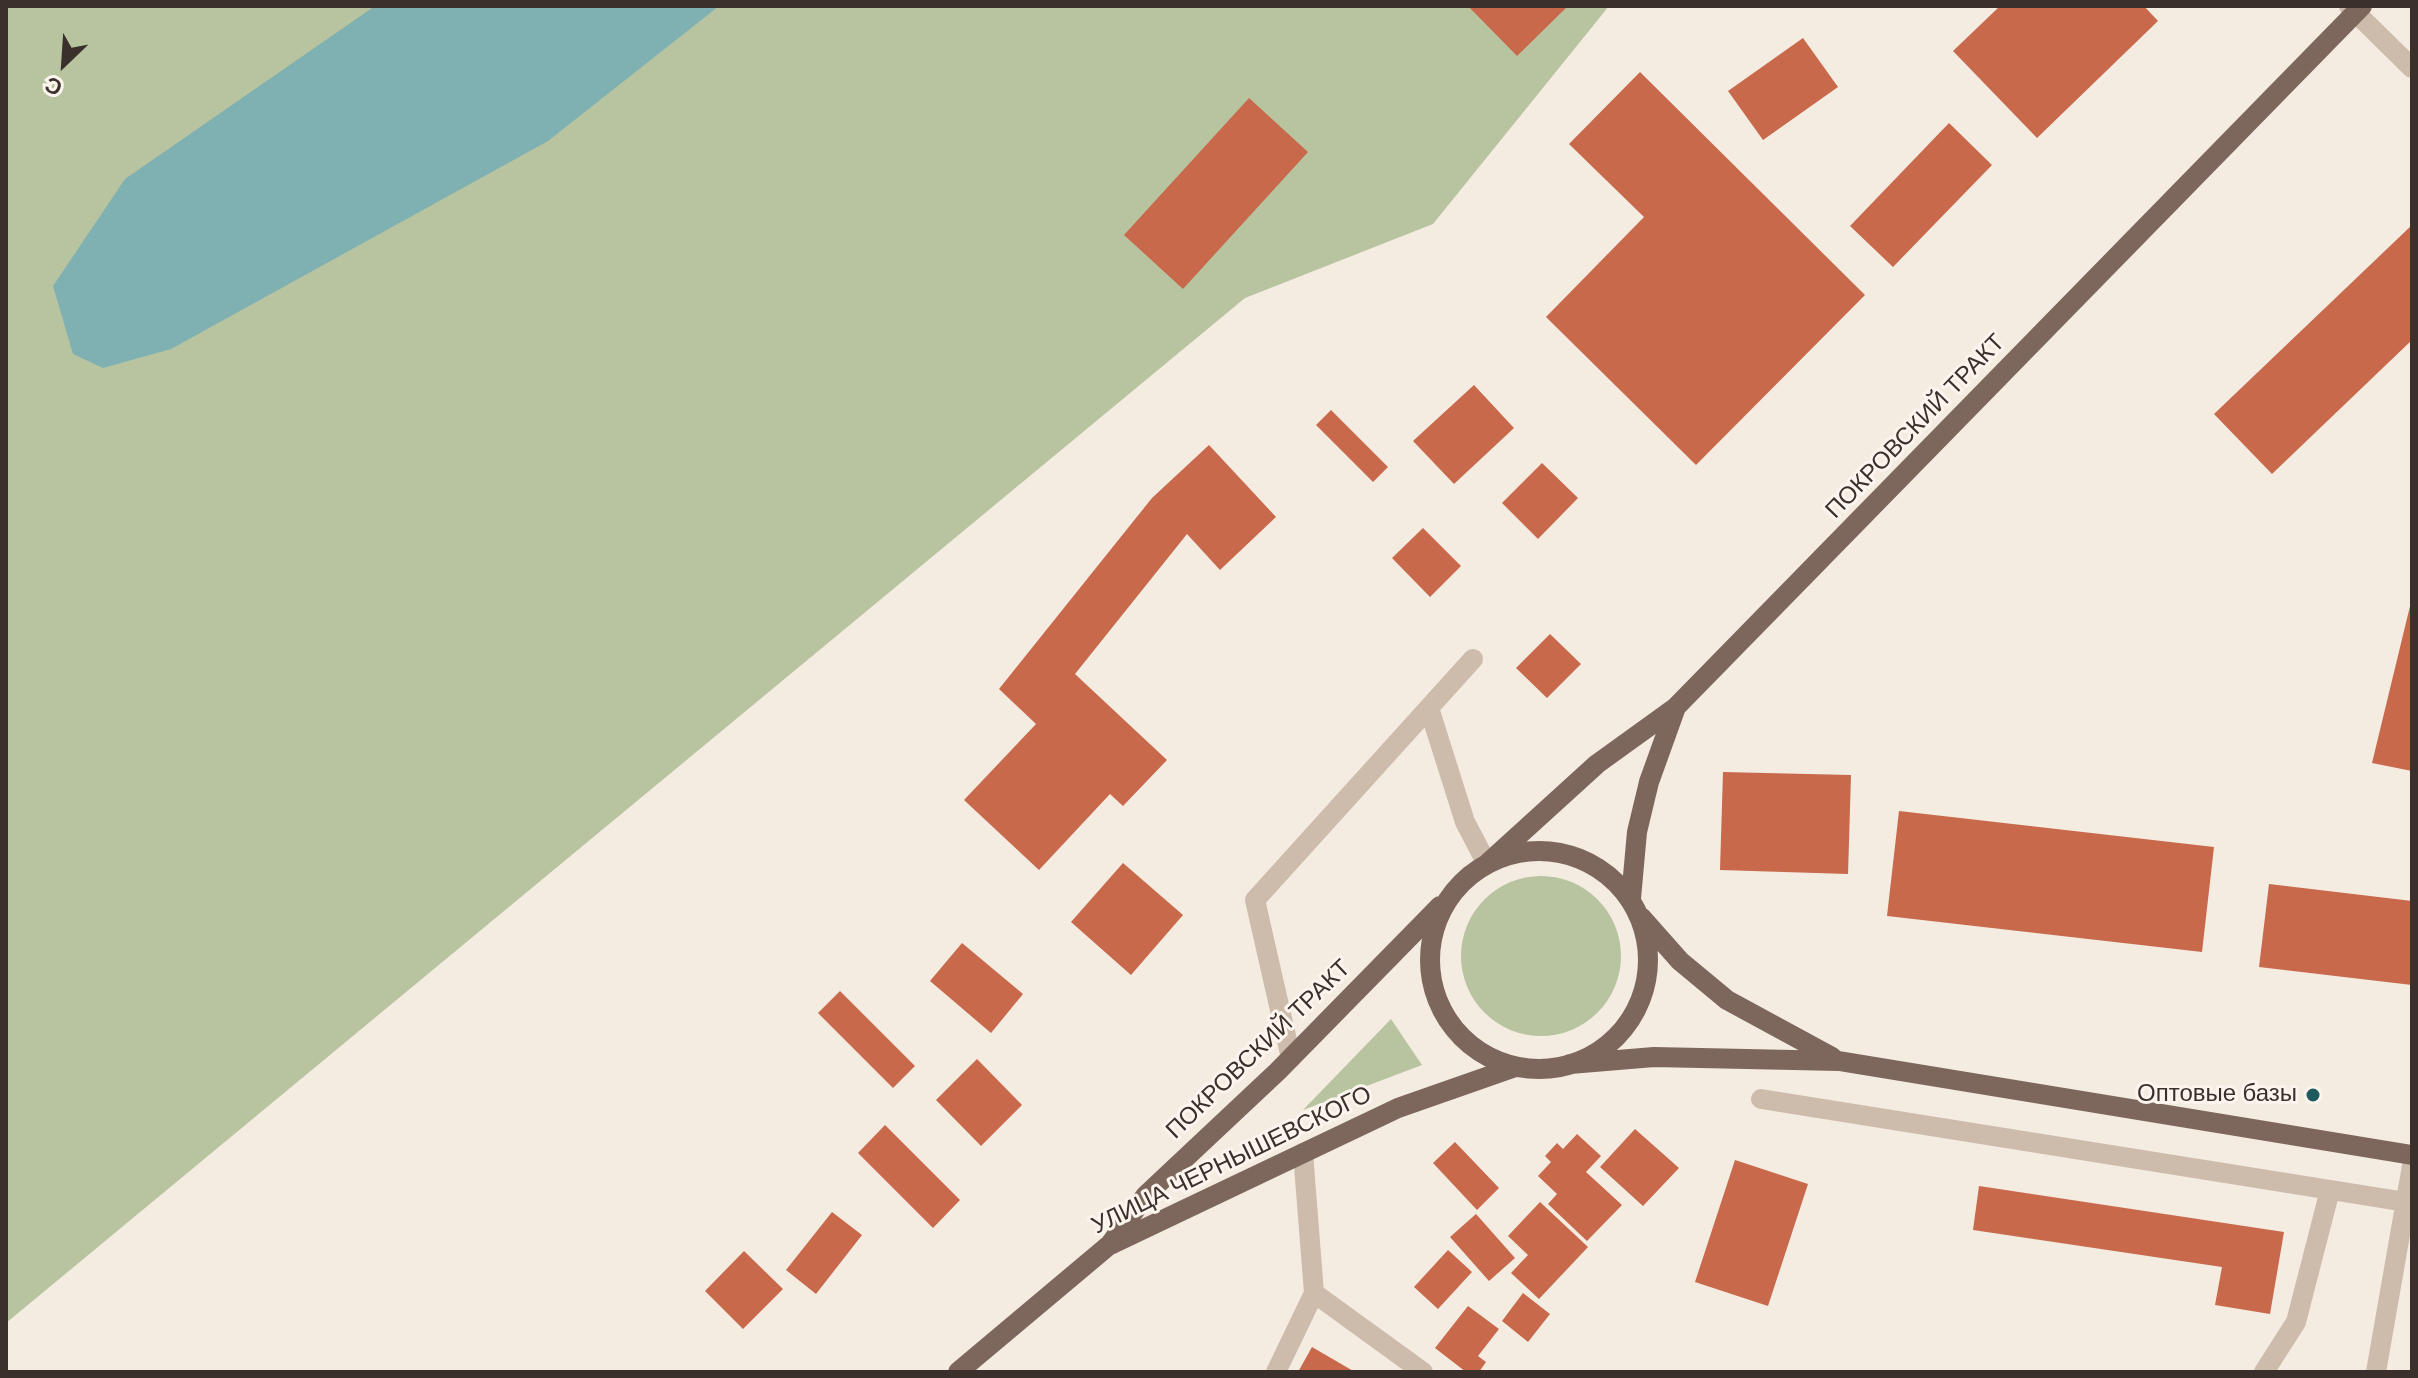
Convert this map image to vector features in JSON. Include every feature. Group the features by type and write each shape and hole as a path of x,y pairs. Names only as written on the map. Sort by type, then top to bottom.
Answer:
{"main road":[{"name":"ПОКРОВСКИЙ ТРАКТ","path":"1487,864 1597,764 1676,707 2356,8"},
{"path":"1570,1064 1607,1044 1633,1014 1644,990 1648,964 1634,906 1637,832 1649,782 1676,707"},
{"path":"1839,1061 1727,1000 1680,961 1604,872 1558,852 1510,855 1487,864 1451,895 1432,939 1430,967 1436,995 1448,1019 1466,1041 1489,1057 1515,1067 1543,1069 1654,1057 1839,1061 2412,1155"},
{"name":"ПОКРОВСКИЙ ТРАКТ","path":"1108,1246 1146,1195 1291,1058 1451,895"},
{"name":"УЛИЦА ЧЕРНЫШЕВСКОГО","path":"958,1372 1108,1246 1398,1108 1515,1067"}],"street":[{"path":"2356,8 2412,68"},
{"path":"1291,1058 1255,900 1473,659"},
{"path":"1429,708 1465,822 1487,864"},
{"path":"1761,1099 2406,1202"},
{"path":"1276,1372 1314,1293 1303,1153"},
{"path":"2376,1372 2412,1166"},
{"path":"2264,1372 2296,1322 2330,1190"},
{"path":"1314,1293 1423,1372"}],"green space":[{"path":"6,6 1609,6 1433,224 1245,298 6,1323"},
{"path":"1541,876 1572,882 1597,900 1615,925 1621,956 1615,987 1597,1012 1572,1030 1541,1036 1510,1030 1485,1012 1467,987 1461,956 1467,925 1485,900 1510,882"},
{"path":"1391,1019 1422,1065 1303,1110"}],"water":[{"path":"375,6 719,6 548,141 171,349 103,368 73,354 53,286 125,179"}],"building":[{"path":"1468,6 1568,6 1517,56"},
{"path":"2000,6 2144,6 2158,21 2037,138 1953,51"},
{"path":"1803,38 1838,87 1763,140 1728,91"},
{"path":"1640,72 1865,295 1696,465 1546,317 1644,217 1569,144"},
{"path":"1249,98 1308,152 1183,289 1124,235"},
{"path":"1949,123 1992,165 1893,267 1850,226"},
{"path":"2412,225 2412,340 2272,474 2214,414"},
{"path":"1474,385 1514,428 1454,484 1413,441"},
{"path":"1331,410 1388,467 1373,482 1316,425"},
{"path":"1209,445 1276,517 1220,570 1187,534 1075,674 1167,760 1123,806 1110,794 1039,870 964,800 1036,724 999,689 1152,498"},
{"path":"1542,463 1578,498 1538,539 1502,503"},
{"path":"1423,528 1461,566 1430,597 1392,558"},
{"path":"2412,602 2412,771 2372,763"},
{"path":"1550,634 1581,664 1547,698 1516,668"},
{"path":"1723,772 1851,775 1848,874 1720,870"},
{"path":"1899,811 2214,847 2202,952 1887,916"},
{"path":"1123,863 1183,915 1131,975 1071,922"},
{"path":"2269,884 2412,901 2412,985 2259,967"},
{"path":"962,943 1023,994 991,1033 930,981"},
{"path":"840,991 915,1066 893,1088 818,1013"},
{"path":"977,1059 1022,1105 981,1146 936,1100"},
{"path":"885,1125 960,1200 933,1228 858,1153"},
{"path":"1635,1129 1679,1168 1643,1206 1600,1167"},
{"path":"1577,1134 1601,1156 1586,1172 1622,1205 1587,1241 1548,1204 1557,1194 1538,1176 1551,1162 1545,1156 1557,1143 1563,1149"},
{"path":"1455,1142 1499,1188 1477,1210 1433,1163"},
{"path":"1735,1160 1808,1184 1768,1306 1695,1282"},
{"path":"1979,1186 2284,1232 2270,1314 2215,1305 2222,1267 1973,1230"},
{"path":"1540,1202 1588,1247 1539,1299 1511,1273 1528,1255 1508,1236"},
{"path":"832,1212 862,1235 816,1294 786,1270"},
{"path":"1476,1214 1515,1258 1489,1281 1450,1237"},
{"path":"1448,1250 1472,1272 1438,1309 1414,1287"},
{"path":"744,1251 783,1289 743,1329 705,1291"},
{"path":"1523,1293 1550,1314 1528,1342 1502,1321"},
{"path":"1468,1306 1499,1329 1478,1356 1486,1362 1479,1372 1466,1372 1435,1348"},
{"path":"1312,1347 1355,1372 1298,1372"}],"place":[{"name":"Оптовые базы","path":"2313,1095"}]}
